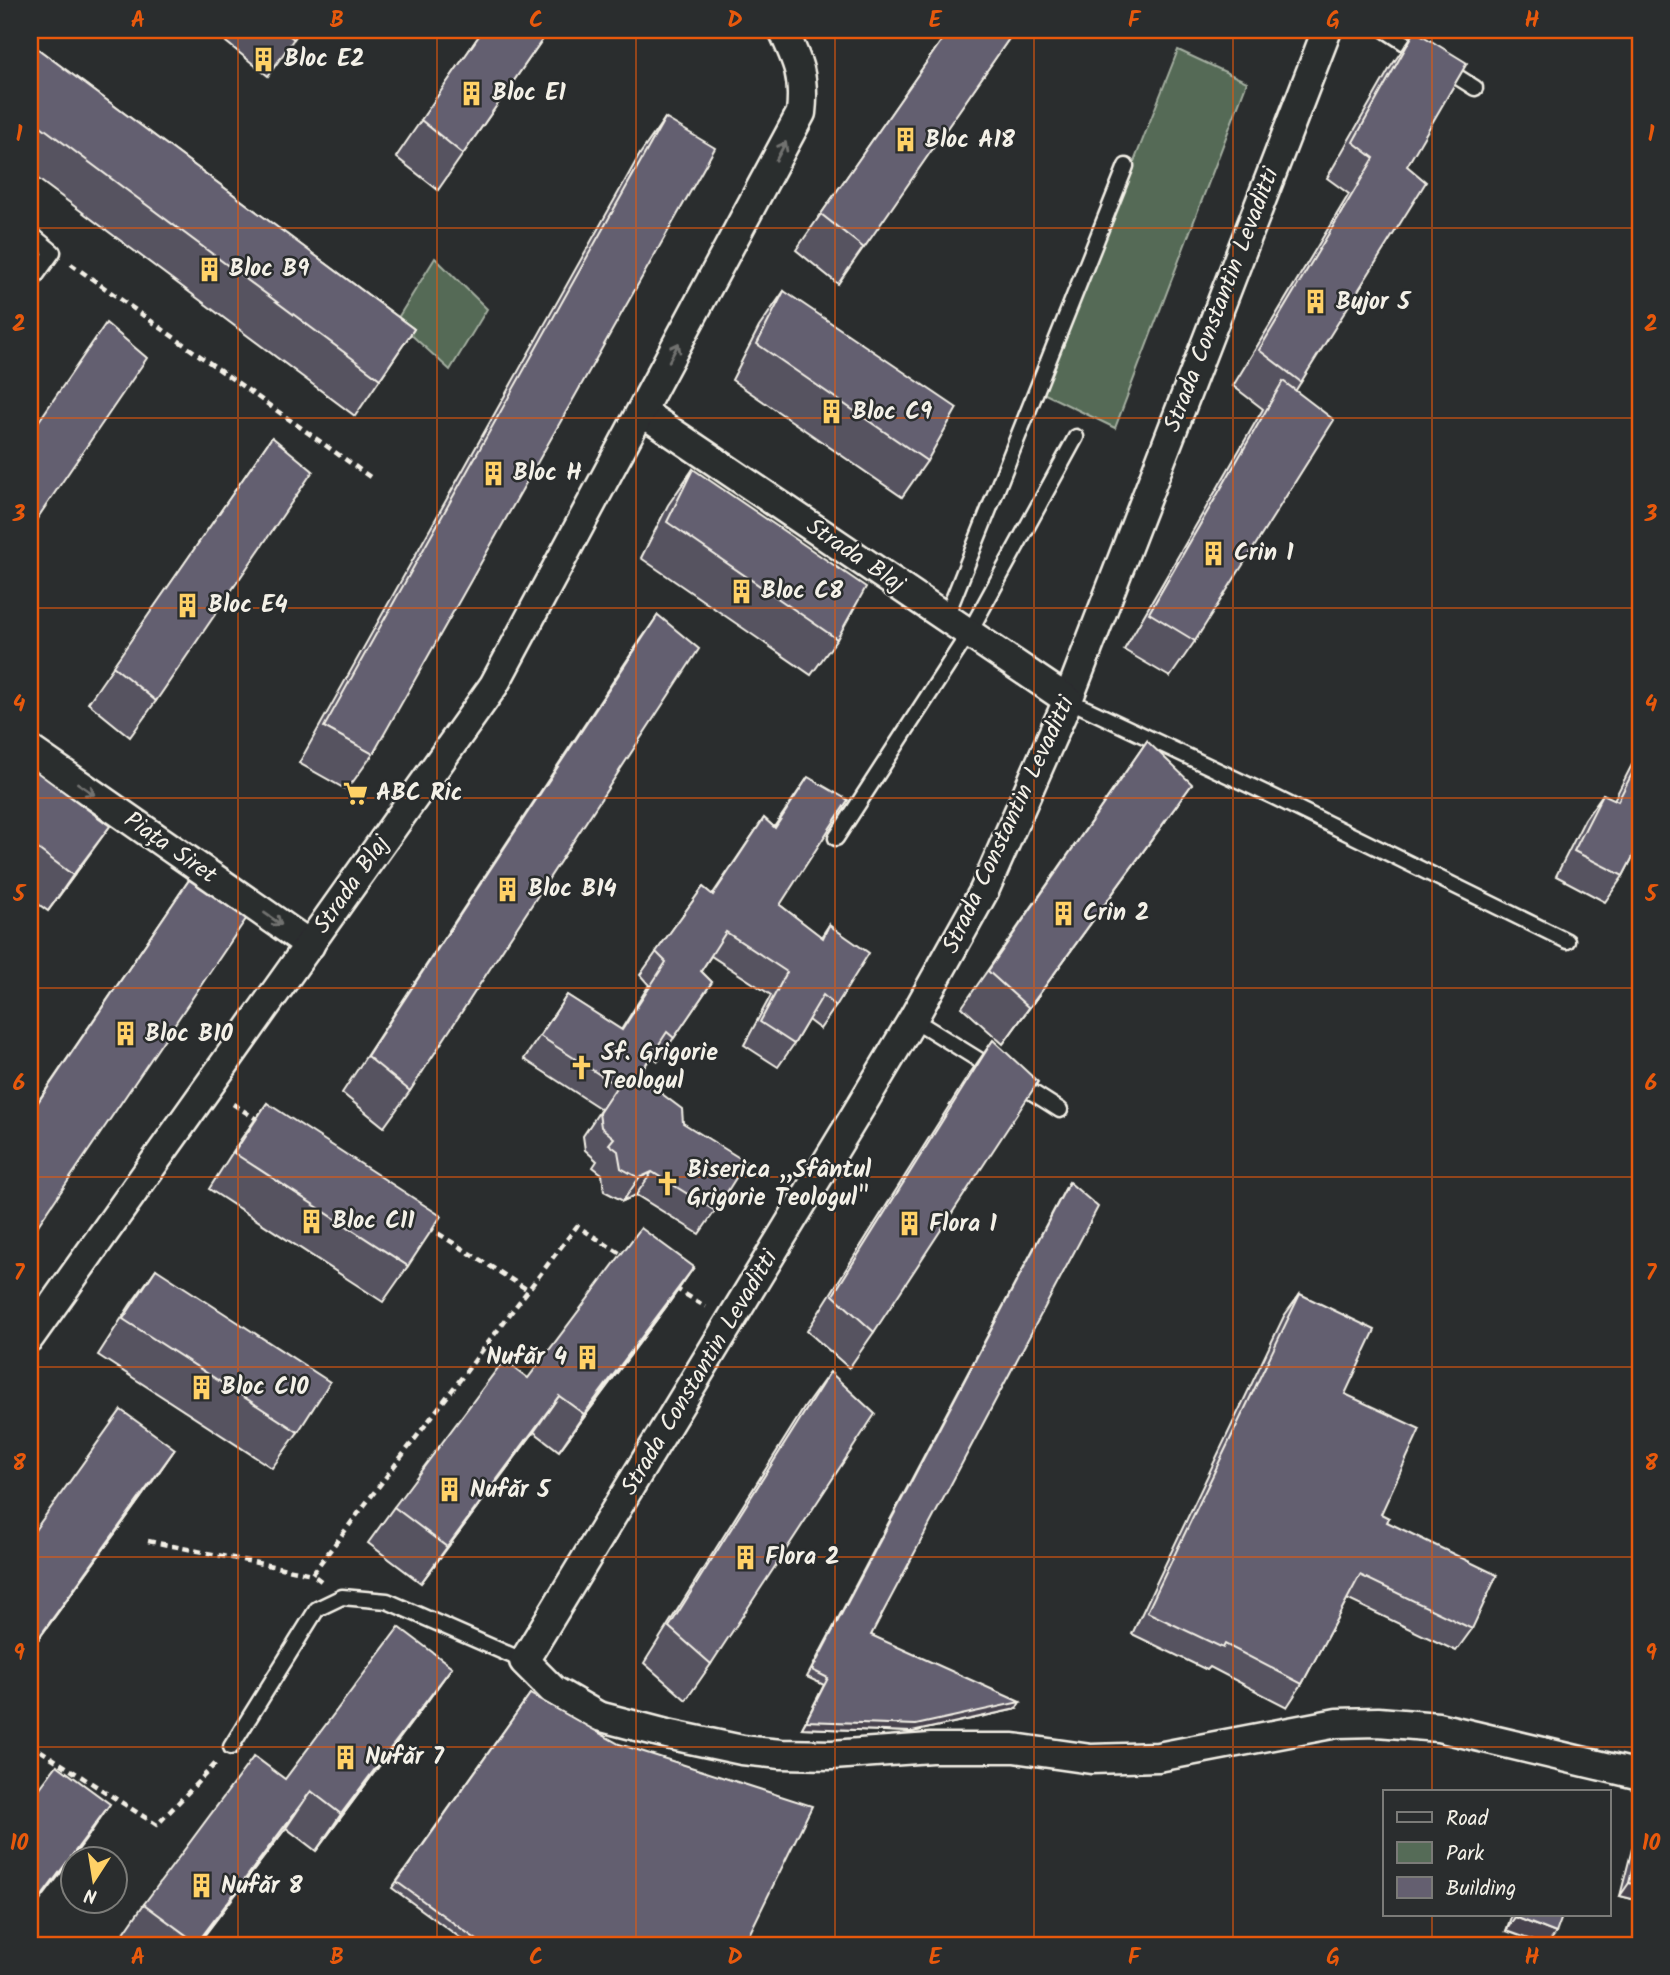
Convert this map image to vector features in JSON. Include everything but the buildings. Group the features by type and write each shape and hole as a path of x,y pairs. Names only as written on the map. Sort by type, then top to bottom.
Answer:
{"street":[{"name":"Strada Blaj","path":"30,1337 494,685 801,113 804,90 797,61 783,30"},
{"name":"Strada Constantin Levaditti","path":"524,1661 913,1018 984,891 1068,700 1326,30"},
{"name":"Strada Blaj","path":"642,412 1068,700"},
{"name":"Piața Siret","path":"30,750 310,945"},
{"path":"524,1661 553,1690 598,1716 667,1734 781,1754 846,1755 931,1748 1000,1748 1091,1759 1158,1757 1324,1725 1377,1721 1438,1727 1640,1775"}],"lane":[{"path":"1385,30 1475,88"},
{"path":"946,617 1126,166"},
{"path":"30,233 53,252 30,284"},
{"path":"836,838 969,633 1076,437"},
{"path":"1068,700 1274,797 1567,941"},
{"path":"913,1018 1060,1110"},
{"path":"231,1747 317,1608 342,1597 387,1601 524,1661"}],"path":[{"path":"53,252 370,477"},
{"path":"208,1088 265,1124"},
{"path":"425,1225 528,1290"},
{"path":"312,1574 577,1226 636,1263"},
{"path":"671,1286 730,1323"},
{"path":"148,1541 312,1574 342,1597"},
{"path":"30,1744 157,1825 231,1747"}],"green space":[{"path":"1178,50 1247,82 1115,428 1043,393"},
{"path":"435,258 487,309 450,370 396,321"}],"place":[{"name":"Bloc E2","path":"264,59"},
{"name":"Bloc E1","path":"472,93"},
{"name":"Bloc A18","path":"905,140"},
{"name":"Bloc B9","path":"209,269"},
{"name":"Bujor 5","path":"1316,302"},
{"name":"Bloc C9","path":"832,412"},
{"name":"Bloc H","path":"493,473"},
{"name":"Crin 1","path":"1214,553"},
{"name":"Bloc C8","path":"741,591"},
{"name":"Bloc E4","path":"188,605"},
{"name":"ABC Ric","path":"356,793"},
{"name":"Bloc B14","path":"508,889"},
{"name":"Crin 2","path":"1063,913"},
{"name":"Bloc B10","path":"125,1034"},
{"name":"Sf. Grigorie Teologul","path":"581,1067"},
{"name":"Biserica „Sfântul Grigorie Teologul\"","path":"667,1184"},
{"name":"Bloc C11","path":"312,1221"},
{"name":"Flora 1","path":"909,1224"},
{"name":"Nufăr 4","path":"587,1357"},
{"name":"Bloc C10","path":"201,1387"},
{"name":"Nufăr 5","path":"450,1490"},
{"name":"Flora 2","path":"745,1557"},
{"name":"Nufăr 7","path":"345,1757"},
{"name":"Nufăr 8","path":"201,1886"}]}
